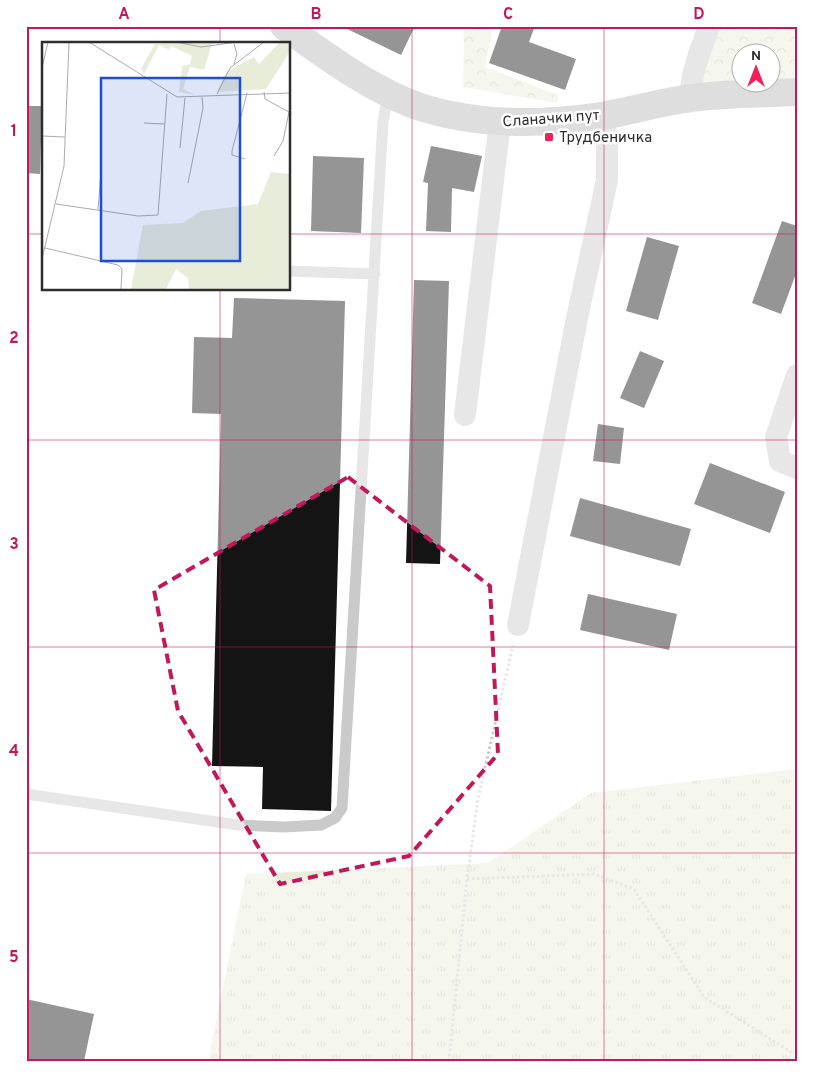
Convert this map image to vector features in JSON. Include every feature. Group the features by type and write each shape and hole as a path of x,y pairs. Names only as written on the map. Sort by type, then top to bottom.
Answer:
{"street":[{"name":"Сланачки пут","path":"284,26 388,94 433,111 485,121 547,121 602,116 691,98 797,92"},
{"path":"691,98 693,71 709,26"},
{"path":"518,625 577,318 607,180 607,138 602,116"},
{"path":"465,415 500,122"},
{"path":"797,375 776,437 780,461 797,468"}],"lane":[{"path":"26,794 216,823 247,825 321,824 335,818 342,808 383,122 388,94"},
{"path":"290,271 375,274"}],"path":[{"path":"449,1061 478,799 518,625"},
{"path":"468,878 594,874 634,889 704,997 791,1052 797,1053"}],"highlighted area":[{"path":"348,477 490,586 498,754 409,856 280,884 178,711 154,590"}],"green space":[{"path":"464,26 493,26 485,67 558,95 557,103 463,87"},
{"path":"709,26 797,26 797,79 780,80 780,42 730,42 730,83 691,86"},
{"path":"797,769 797,1061 208,1061 246,874 488,863 591,793"}],"building":[{"path":"341,26 415,26 401,55"},
{"path":"502,26 535,26 529,42 576,59 565,90 489,63"},
{"path":"26,106 42,106 40,174 26,173"},
{"path":"431,146 482,156 474,192 452,188 451,232 426,231 428,183 423,182"},
{"path":"313,156 364,158 361,233 311,231"},
{"path":"782,221 797,226 797,271 781,314 752,303"},
{"path":"647,237 679,246 658,320 626,311"},
{"path":"414,280 449,281 440,564 406,563"},
{"path":"234,298 345,301 331,811 262,809 263,767 212,766 221,414 192,413 194,337 232,338"},
{"path":"640,351 664,361 644,408 620,398"},
{"path":"598,424 624,428 620,464 593,461"},
{"path":"710,463 785,492 770,533 694,504"},
{"path":"580,498 691,529 680,566 570,536"},
{"path":"588,594 677,614 669,650 580,630"},
{"path":"26,999 94,1014 84,1061 26,1061"}],"place":[{"name":"Трудбеничка","path":"549,137"}]}
